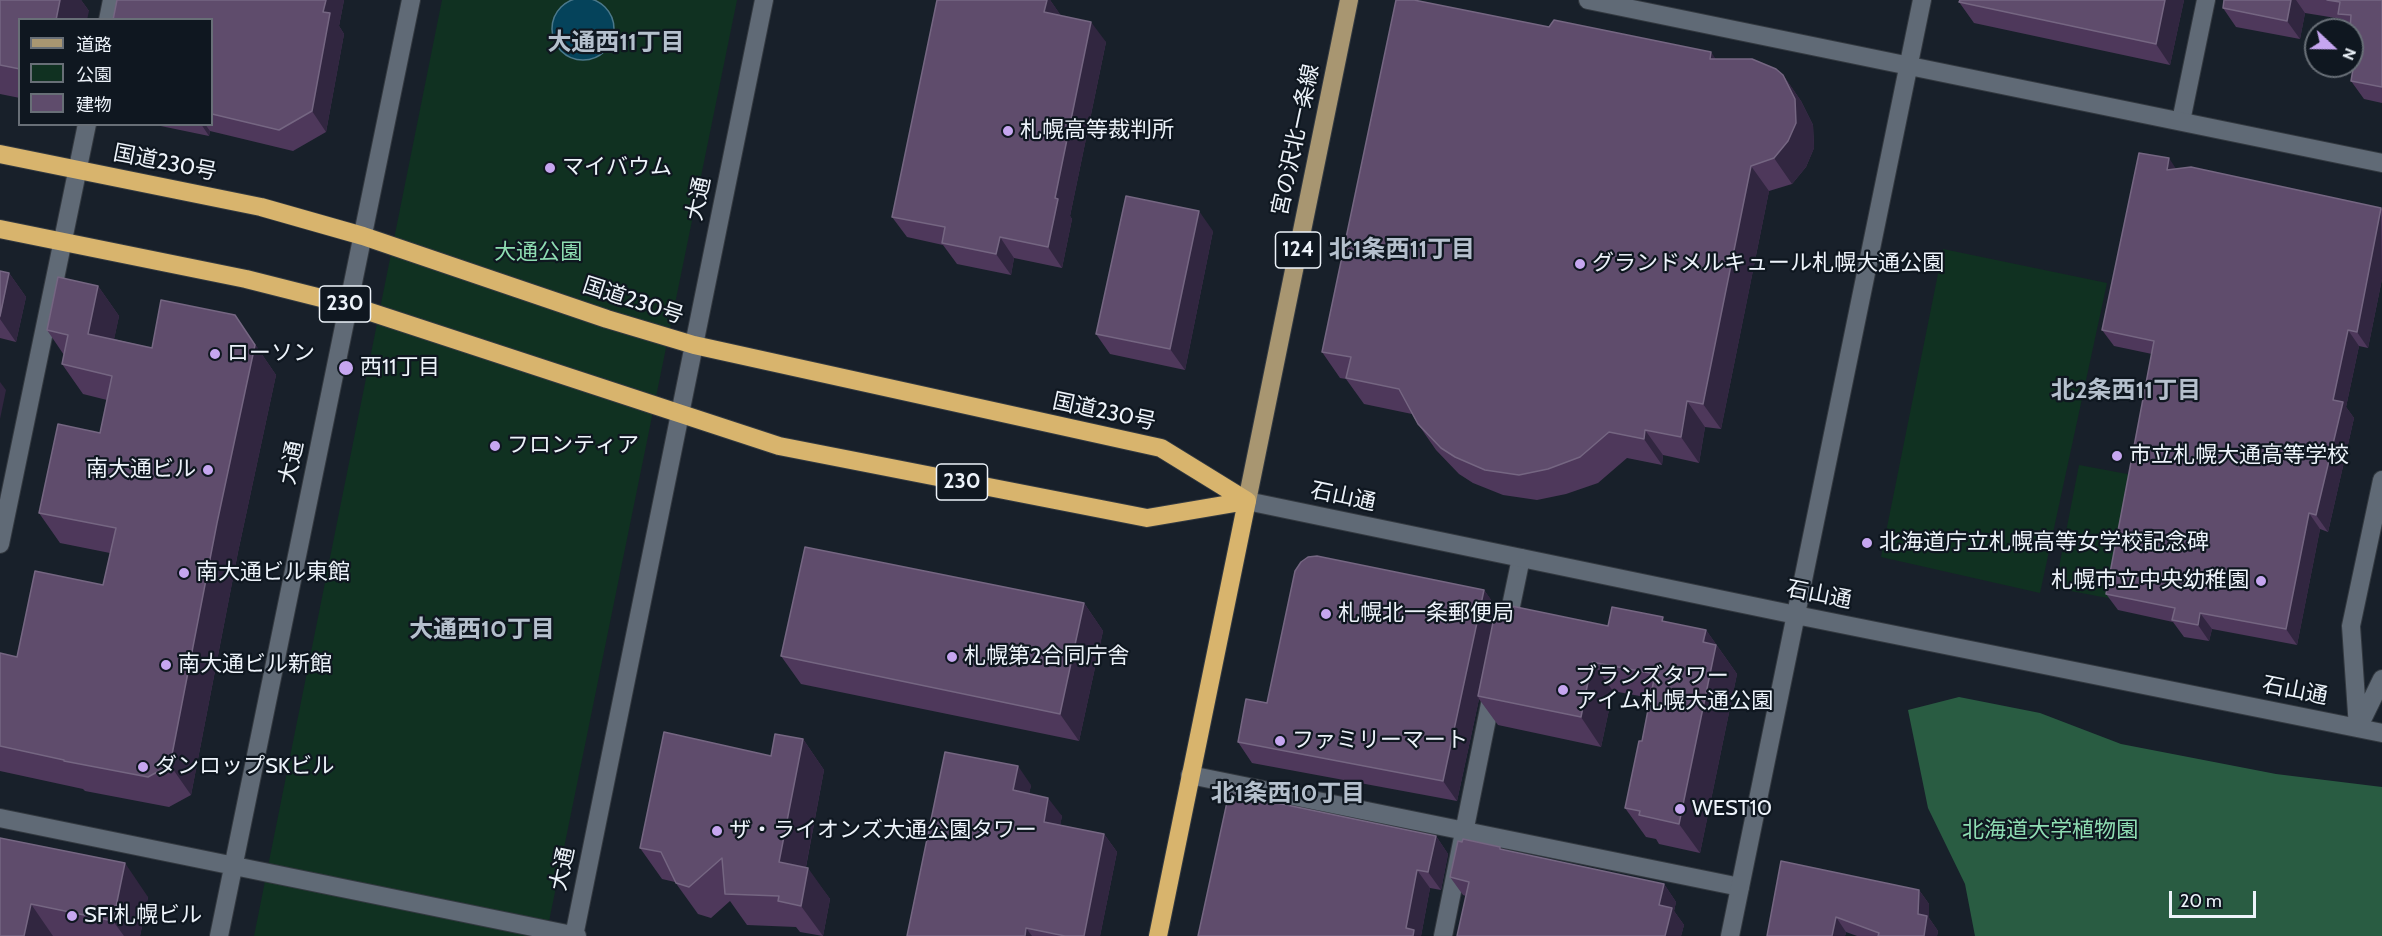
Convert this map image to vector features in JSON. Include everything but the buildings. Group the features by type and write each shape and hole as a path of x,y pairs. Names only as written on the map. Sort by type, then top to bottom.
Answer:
{"highway":[{"name":"国道230号","path":"0,154 261,207 363,236 607,319 694,345 1161,448 1247,501"},
{"name":"230","path":"0,229 246,279 349,304 779,446 1147,518 1247,501"},
{"path":"1158,936 1247,501"}],"main road":[{"name":"宮の沢北一条線","path":"1247,501 1349,0"}],"street":[{"path":"108,18 112,0"},
{"name":"大通","path":"219,936 411,0"},
{"name":"大通","path":"575,936 764,0"},
{"path":"1588,0 2382,163"},
{"path":"1730,936 1922,0"},
{"path":"2181,121 2206,0"},
{"path":"0,544 87,126"},
{"path":"2358,728 2351,626 2382,480"},
{"name":"石山通","path":"1247,501 2382,733"},
{"path":"1502,645 1521,558"},
{"path":"1443,936 1498,668"},
{"path":"2358,728 2382,679"},
{"path":"1190,775 1740,887"},
{"path":"0,818 575,936"}],"green space":[{"name":"大通公園","path":"442,0 737,0 546,936 254,936"},
{"path":"1943,249 2107,283 2040,593 1881,557"},
{"path":"2079,465 2138,476 2113,599 2055,588"},
{"name":"北海道大学植物園","path":"1959,697 2040,713 2121,744 2276,774 2382,787 2382,936 1975,936 1965,884 1928,808 1908,710"}],"water":[{"path":"577,-1 589,-1 600,3 609,12 613,23 613,35 605,51 600,55 583,60 566,55 561,51 557,46 552,29 557,12 561,7"}],"place":[{"name":"札幌高等裁判所","path":"1008,131"},
{"name":"マイバウム","path":"550,168"},
{"name":"グランドメルキュール札幌大通公園","path":"1580,264"},
{"name":"ローソン","path":"215,354"},
{"name":"西11丁目","path":"346,368"},
{"name":"フロンティア","path":"495,446"},
{"name":"市立札幌大通高等学校","path":"2117,456"},
{"name":"南大通ビル","path":"208,470"},
{"name":"北海道庁立札幌高等女学校記念碑","path":"1867,543"},
{"name":"南大通ビル東館","path":"184,573"},
{"name":"札幌市立中央幼稚園","path":"2261,581"},
{"name":"札幌北一条郵便局","path":"1326,614"},
{"name":"札幌第2合同庁舎","path":"952,657"},
{"name":"南大通ビル新館","path":"166,665"},
{"name":"ブランズタワー アイム札幌大通公園","path":"1563,690"},
{"name":"ファミリーマート","path":"1280,741"},
{"name":"ダンロップSKビル","path":"143,767"},
{"name":"WEST10","path":"1680,809"},
{"name":"ザ・ライオンズ大通公園タワー","path":"717,831"},
{"name":"SFI札幌ビル","path":"72,916"}],"district":[{"name":"大通西11丁目","path":"616,43"},
{"name":"北1条西11丁目","path":"1402,250"},
{"name":"北2条西11丁目","path":"2126,391"},
{"name":"大通西10丁目","path":"482,630"},
{"name":"北1条西10丁目","path":"1288,794"}]}
